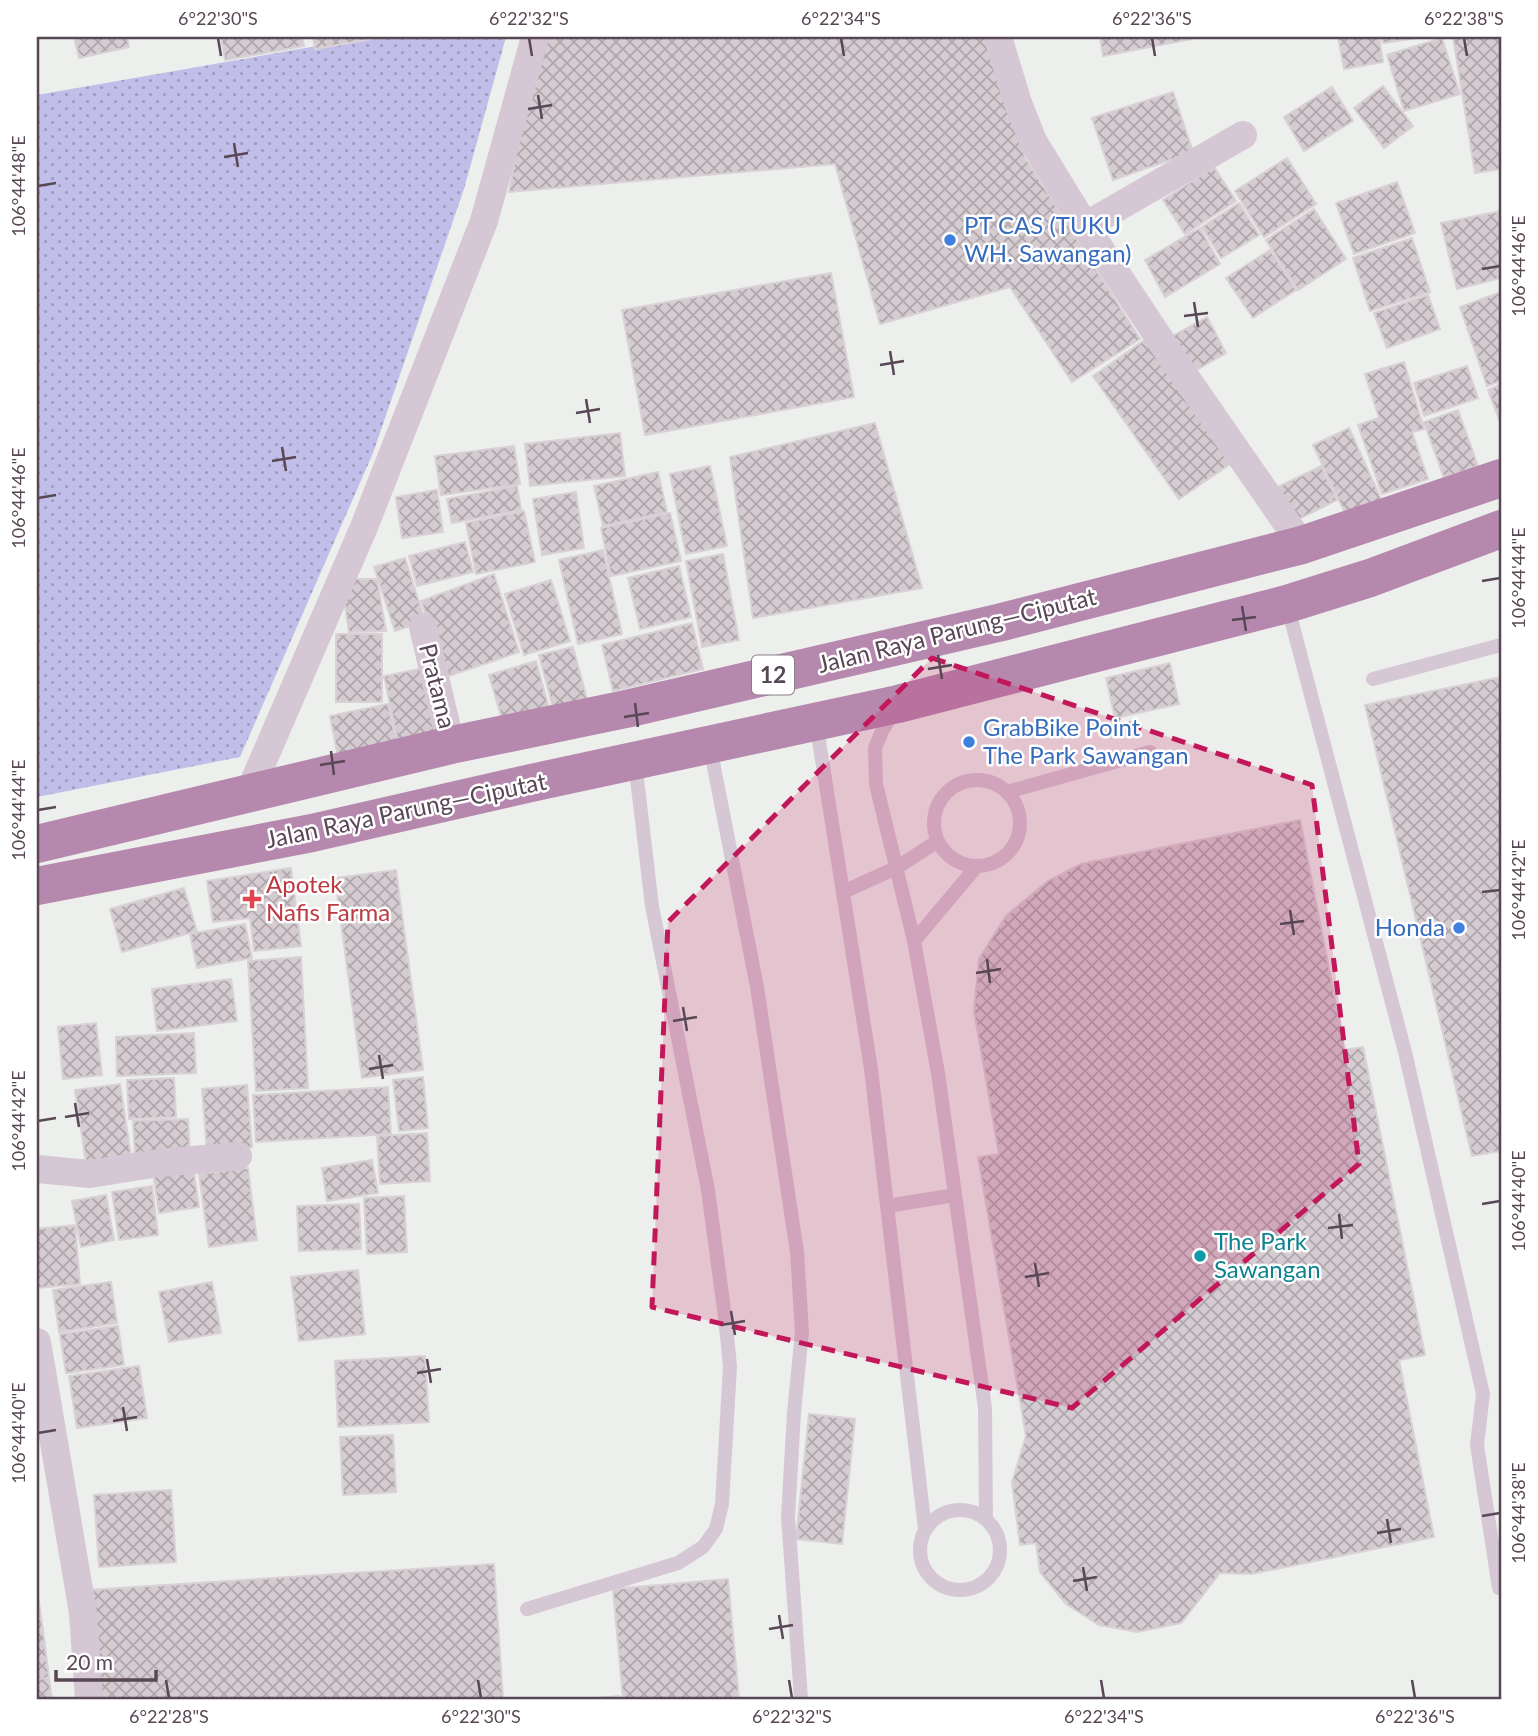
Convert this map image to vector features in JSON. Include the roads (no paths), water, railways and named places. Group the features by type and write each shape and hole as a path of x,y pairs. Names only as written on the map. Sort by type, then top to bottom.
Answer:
{"highway":[{"name":"Jalan Raya Parung—Ciputat","path":"37,844 451,745 626,709 1002,622 1302,545 1501,478"},
{"name":"Jalan Raya Parung—Ciputat","path":"37,886 312,833 898,704 1287,604 1370,578 1501,529"},
{"path":"626,709 635,762"}],"street":[{"path":"249,793 364,527 484,221 535,37"},
{"path":"998,37 1010,80 1033,141 1085,226 1173,359 1302,545"},
{"path":"1085,226 1244,135"},
{"name":"Pratama","path":"423,627 451,745"},
{"path":"37,1169 90,1174 159,1163 238,1156"},
{"path":"37,1342 83,1614 89,1699"}],"lane":[{"path":"1287,604 1405,1052 1483,1394 1477,1445 1499,1588"},
{"path":"1373,679 1501,645"},
{"path":"898,704 881,731 875,748 874,764 885,829 914,941 939,1073 985,1408 986,1519"},
{"path":"816,722 871,1069 925,1529"},
{"path":"710,746 757,987 797,1252 802,1332 788,1517 802,1699"},
{"path":"1007,792 1150,752"},
{"path":"527,1609 678,1563 704,1547 716,1529 722,1504 730,1366 725,1317 708,1190 652,906 635,762"},
{"path":"966,781 995,783 1007,792 1015,804 1020,818 1014,846 991,864 977,866 961,863 947,854 938,841 934,826 936,811 942,798 952,787 966,781"},
{"path":"843,892 897,868 938,841"},
{"path":"914,941 977,866"},
{"path":"887,1206 955,1195"},
{"path":"960,1509 974,1512 986,1519 995,1530 999,1543 999,1558 994,1571 985,1581 973,1588 959,1590 945,1587 934,1580 925,1569 920,1556 925,1529 934,1518 947,1511 960,1509"}],"place":[{"name":"PT CAS (TUKU WH. Sawangan)","path":"950,240"},
{"name":"GrabBike Point The Park Sawangan","path":"969,742"},
{"name":"Apotek Nafis Farma","path":"252,899"},
{"name":"Honda","path":"1459,928"},
{"name":"The Park Sawangan","path":"1200,1256"}]}
